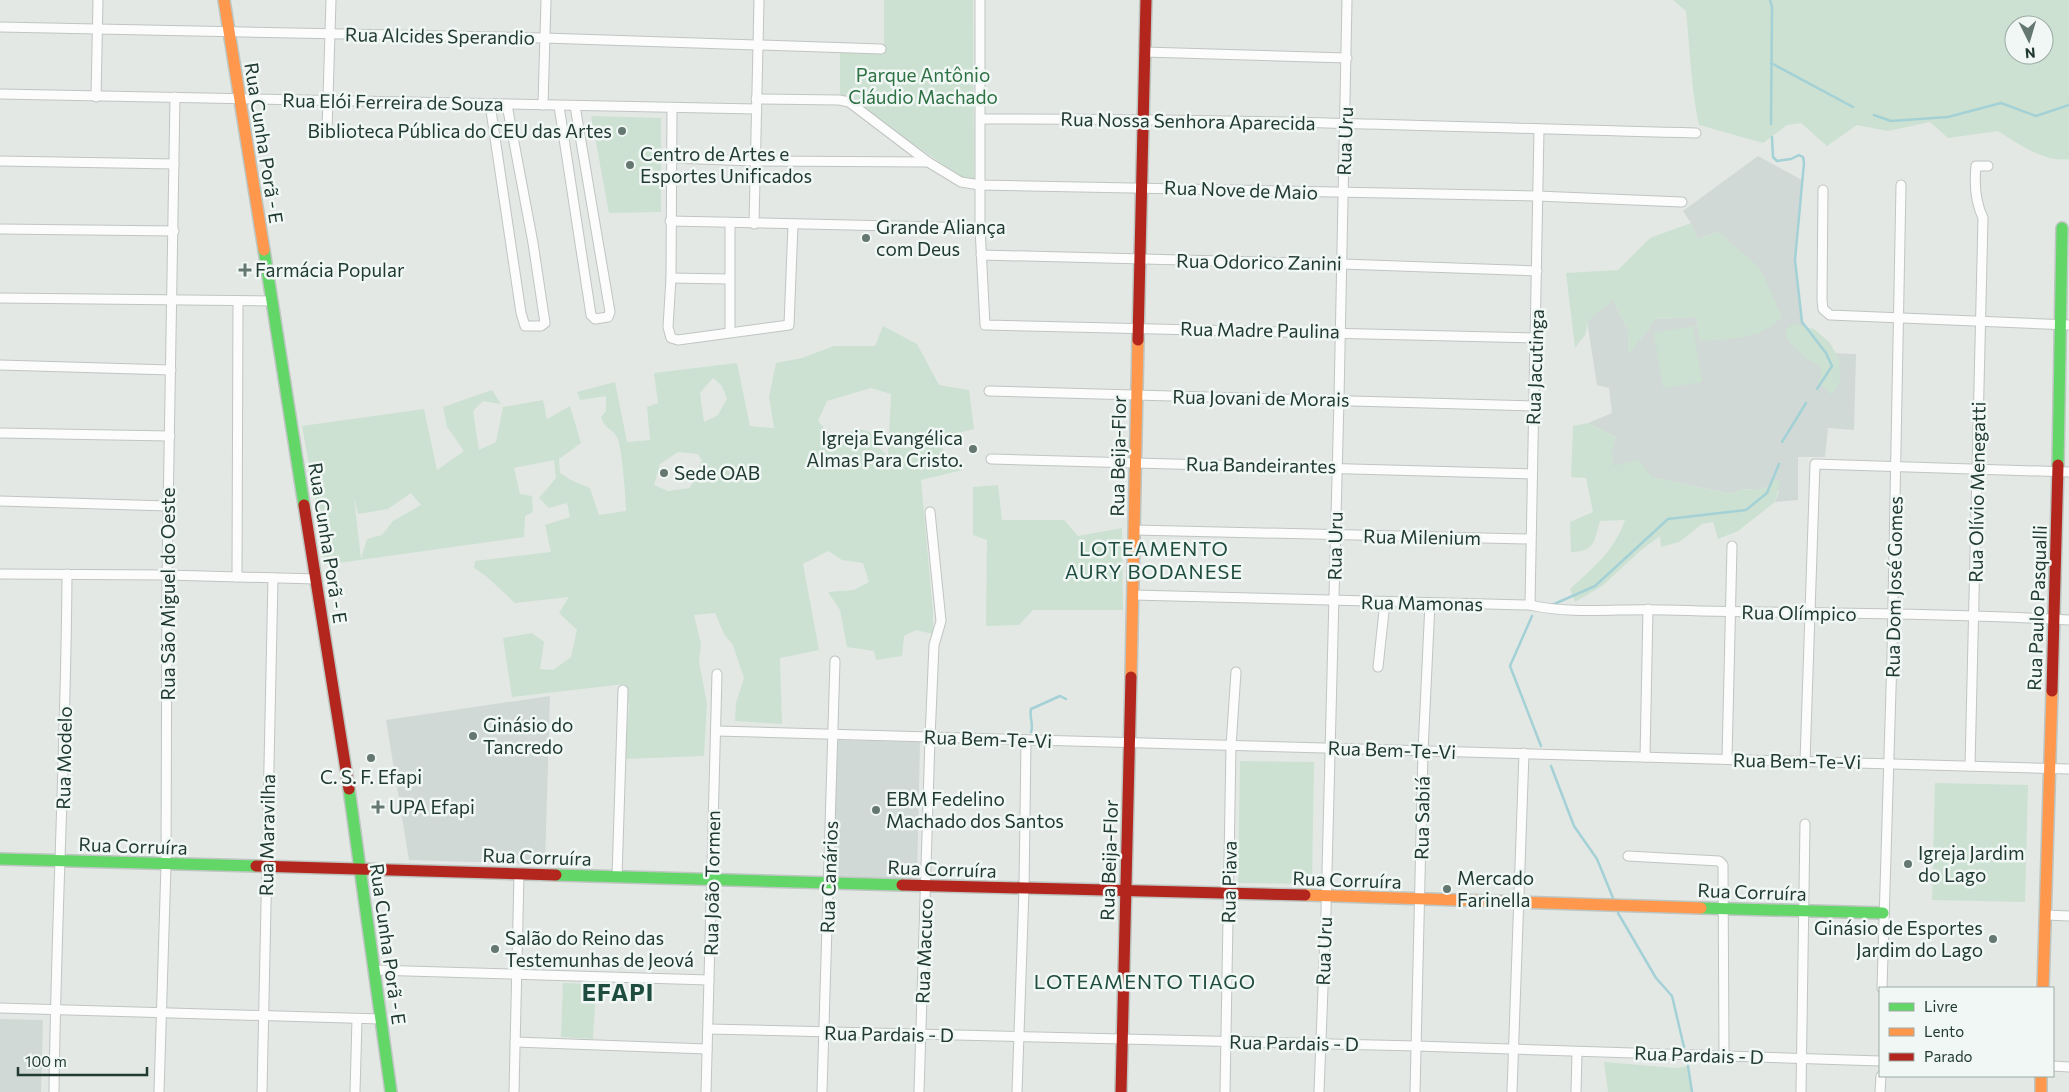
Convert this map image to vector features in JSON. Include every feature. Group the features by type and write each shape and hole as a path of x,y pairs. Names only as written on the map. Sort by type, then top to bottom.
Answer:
{"street":[{"path":"96,97 98,0"},
{"name":"Rua Cunha Porã - E","path":"224,0 238,98 345,759 391,1092"},
{"path":"327,130 331,0"},
{"path":"543,105 546,0"},
{"path":"754,224 759,0"},
{"path":"980,0 981,255"},
{"name":"Rua Beija-Flor","path":"1121,1092 1146,0"},
{"name":"Rua Uru","path":"1319,1092 1336,534 1336,467 1346,123 1347,0"},
{"name":"Rua Alcides Sperandio","path":"0,27 544,38 880,50"},
{"path":"1144,52 1347,58"},
{"name":"Rua Elói Ferreira de Souza","path":"0,94 756,109"},
{"name":"Rua São Miguel do Oeste","path":"158,1092 166,865 167,575 175,97"},
{"name":"Rua Nove de Maio","path":"756,99 839,100 849,102 928,162 961,182 980,185 1537,196 1682,202"},
{"path":"490,104 520,312 525,326 541,326 545,323 533,243 507,105"},
{"path":"559,106 591,315 595,319 608,317 610,312 575,106"},
{"path":"672,108 671,278 668,327 671,338 678,340 789,325 793,225"},
{"name":"Rua Nossa Senhora Aparecida","path":"981,119 1143,119 1696,133"},
{"name":"Rua Jacutinga","path":"1530,605 1533,406 1538,272 1537,196 1539,129"},
{"path":"672,158 755,161 928,162"},
{"path":"0,161 174,164"},
{"name":"Rua Olívio Menegatti","path":"1970,766 1984,218 1976,203 1975,179 1976,166 1988,166"},
{"name":"Rua Dom José Gomes","path":"1882,987 1893,615 1901,185"},
{"path":"1823,190 1822,300 1823,309 1830,314 2064,325"},
{"path":"670,221 980,228"},
{"path":"730,223 730,332"},
{"name":"Rua Paulo Pasqualli","path":"2043,987 2055,619 2064,472 2062,228"},
{"path":"0,229 174,231"},
{"name":"Rua Odorico Zanini","path":"981,255 1342,264 1538,272"},
{"name":"Rua Madre Paulina","path":"981,255 984,325 1138,327 1536,338"},
{"path":"671,278 729,279"},
{"path":"0,298 271,302"},
{"path":"237,577 238,301"},
{"path":"0,365 171,370"},
{"name":"Rua Jovani de Morais","path":"990,391 1137,396 1339,399 1533,406"},
{"path":"0,433 170,436"},
{"name":"Rua Bandeirantes","path":"991,459 1336,467 1532,474"},
{"path":"1805,762 1815,464 2064,472"},
{"path":"0,501 168,506"},
{"name":"Rua Macuco","path":"919,1092 934,645 941,621 930,512"},
{"name":"Rua Milenium","path":"1134,530 1530,539"},
{"path":"1727,759 1732,546"},
{"path":"0,574 167,575 316,579"},
{"name":"Rua Modelo","path":"54,1092 61,861 66,574"},
{"name":"Rua Maravilha","path":"262,1092 273,578"},
{"name":"Rua Mamonas","path":"1133,595 1530,605"},
{"path":"1378,667 1385,602"},
{"name":"Rua Sabiá","path":"1415,1092 1423,751 1430,603"},
{"name":"Rua Olímpico","path":"1530,605 1557,610 1648,609 1811,614 1974,615 2069,620"},
{"path":"1645,757 1648,609"},
{"name":"Rua Canários","path":"822,1092 836,661"},
{"name":"Rua Piava","path":"1225,1092 1231,746 1236,672"},
{"name":"Rua João Tormen","path":"706,1092 717,674"},
{"path":"617,878 623,690"},
{"name":"Rua Bem-Te-Vi","path":"716,731 2069,769"},
{"path":"1017,1092 1024,889 1026,740"},
{"path":"1512,1092 1524,753"},
{"path":"1801,1092 1806,824"},
{"path":"1628,856 1719,861 1723,865 1725,872 1724,1056"},
{"name":"Rua Corruíra","path":"0,859 1024,889 1229,892 1420,900 1883,913"},
{"path":"514,1092 519,874"},
{"path":"2046,915 2069,916"},
{"path":"374,970 709,980"},
{"path":"0,1008 381,1019"},
{"path":"355,1092 356,1019"},
{"name":"Rua Pardais - D","path":"708,1029 1416,1046 1879,1061"},
{"path":"515,1042 708,1049"},
{"path":"1576,1092 1577,1052"},
{"path":"2054,1066 2069,1067"},
{"path":"1880,1092 1881,1077"},
{"path":"2041,1077 2041,1092"}],"shaded area":[{"path":"1758,156 1802,180 1795,260 1802,322 1826,353 1856,354 1854,430 1828,428 1825,457 1798,457 1798,500 1775,502 1779,491 1767,487 1758,490 1743,489 1731,494 1652,477 1612,466 1612,449 1616,437 1588,423 1612,413 1609,388 1597,385 1587,321 1613,300 1628,330 1628,354 1656,319 1696,317 1700,340 1735,247 1718,232 1698,239 1683,211"},
{"path":"550,696 545,864 409,860 386,720"},
{"name":"EBM Fedelino Machado dos Santos","path":"836,740 920,742 917,879 832,877"},
{"path":"0,1019 43,1020 41,1092 0,1092"}],"green space":[{"name":"Parque Antônio Cláudio Machado","path":"884,0 973,0 974,181 967,181 845,97 840,97 840,53 884,53"},
{"path":"1673,0 2069,0 2069,159 2050,158 2041,155 1998,131 1948,138 1930,122 1888,131 1857,125 1827,146 1801,123 1787,125 1763,143 1699,125 1692,83 1686,11"},
{"name":"Centro de Artes e Esportes Unificados","path":"591,116 661,118 661,212 609,213"},
{"path":"1691,223 1698,239 1718,232 1760,268 1782,317 1774,325 1744,337 1700,341 1696,317 1656,319 1628,355 1628,330 1613,300 1588,321 1585,335 1575,348 1566,273 1618,270 1650,238"},
{"path":"1793,324 1814,329 1829,342 1839,358 1840,381 1832,395 1818,382 1822,375 1820,366 1808,360 1787,339 1786,330"},
{"path":"883,326 917,344 939,385 969,390 974,429 942,437 943,455 963,470 921,480 933,612 933,634 916,630 904,636 902,656 876,660 874,651 847,647 840,610 828,592 854,590 869,582 863,563 842,560 828,551 803,564 819,650 780,658 782,724 735,721 736,703 744,678 733,645 724,634 715,613 694,615 701,644 699,662 707,704 704,756 623,759 629,707 625,684 512,697 503,638 532,633 544,642 540,669 553,670 571,657 577,630 559,613 569,597 515,603 486,576 474,568 475,561 551,552 545,525 570,517 567,503 549,508 539,498 556,478 554,460 514,468 520,494 532,496 533,512 525,516 524,537 324,565 315,497 302,426 424,409 437,470 464,451 447,427 443,407 492,390 501,404 483,401 473,411 479,450 496,442 503,407 543,400 547,419 570,406 581,443 559,459 560,473 590,488 599,515 626,511 621,451 617,437 604,424 601,417 606,411 606,396 580,400 577,392 615,382 627,442 650,440 647,407 658,403 654,373 737,363 750,426 774,428 769,397 776,363 802,358 834,346 875,346","holes":["713,378 722,386 727,399 718,415 704,422 700,393","871,388 891,394 888,456 880,449 870,432 859,429 833,438 818,421 827,401","678,452 697,454 702,460 690,488 668,491 654,485 660,464","411,493 421,505 393,521 382,535 367,539 361,559 354,497 358,514 388,509"]},
{"path":"1693,326 1702,382 1663,388 1654,333"},
{"path":"1588,423 1616,437 1612,449 1613,466 1639,460 1652,477 1730,494 1743,489 1758,490 1767,487 1773,479 1780,482 1775,502 1738,531 1718,539 1713,522 1702,524 1679,542 1661,547 1660,536 1640,551 1602,586 1575,602 1570,589 1609,550 1625,520 1600,521 1595,540 1592,544 1585,550 1571,552 1570,522 1593,512 1586,478 1571,477 1573,426"},
{"path":"998,485 1002,520 1064,520 1078,536 1122,528 1123,610 1033,610 1019,625 986,626 987,540 973,535 973,487"},
{"path":"1240,761 1314,762 1312,884 1238,883"},
{"path":"1935,783 2028,785 2025,902 1932,900"},
{"path":"563,983 596,984 593,1039 561,1037"},
{"path":"1604,1062 1676,1068 1688,1066 1692,1092 1608,1092"}],"waterway":[{"path":"1770,0 1772,7 1771,124"},
{"path":"1771,63 1853,107"},
{"path":"1874,115 1891,121 1948,117 2001,103 2036,116 2069,105"},
{"path":"1772,137 1773,157 1777,161 1791,159 1799,155 1803,157 1795,260 1802,322 1826,353 1832,366 1817,389"},
{"path":"1782,442 1806,403"},
{"path":"1552,605 1595,586 1668,519 1746,510 1767,493 1779,464"},
{"path":"1532,616 1510,666 1541,746"},
{"path":"1031,732 1031,709 1060,696 1066,699"},
{"path":"1551,766 1574,826 1597,859 1613,898"},
{"path":"1618,913 1656,978 1672,996 1684,1047"},
{"path":"1688,1066 1692,1092"}],"traffic: fast":[{"path":"2058,465 2062,228"},
{"path":"264,250 304,505"},
{"path":"349,789 391,1092"},
{"path":"0,859 256,866"},
{"path":"556,875 902,885"},
{"path":"1701,908 1883,913"}],"traffic: slow":[{"path":"224,0 264,250"},
{"path":"1131,677 1138,340"},
{"path":"2043,987 2052,691"},
{"path":"1305,895 1701,908"},
{"path":"2041,1077 2041,1092"}],"traffic: jam":[{"path":"1138,340 1146,0"},
{"path":"2052,691 2058,465"},
{"path":"304,505 349,789"},
{"path":"1121,1092 1131,677"},
{"path":"256,866 556,875"},
{"path":"902,885 1305,895"}],"place":[{"name":"Biblioteca Pública do CEU das Artes","path":"622,131"},
{"name":"Centro de Artes e Esportes Unificados","path":"630,165"},
{"name":"Grande Aliança com Deus","path":"866,238"},
{"name":"Farmácia Popular","path":"245,270"},
{"name":"Igreja Evangélica Almas Para Cristo.","path":"973,449"},
{"name":"Sede OAB","path":"664,473"},
{"name":"Ginásio do Tancredo","path":"473,736"},
{"name":"C. S. F. Efapi","path":"371,758"},
{"name":"UPA Efapi","path":"378,807"},
{"name":"EBM Fedelino Machado dos Santos","path":"876,810"},
{"name":"Igreja Jardim do Lago","path":"1908,864"},
{"name":"Mercado Farinella","path":"1447,889"},
{"name":"Ginásio de Esportes Jardim do Lago","path":"1993,939"},
{"name":"Salão do Reino das Testemunhas de Jeová","path":"495,949"}],"district":[{"name":"LOTEAMENTO AURY BODANESE","path":"1154,560"},
{"name":"LOTEAMENTO TIAGO","path":"1145,982"},
{"name":"EFAPI","path":"618,993"}]}
